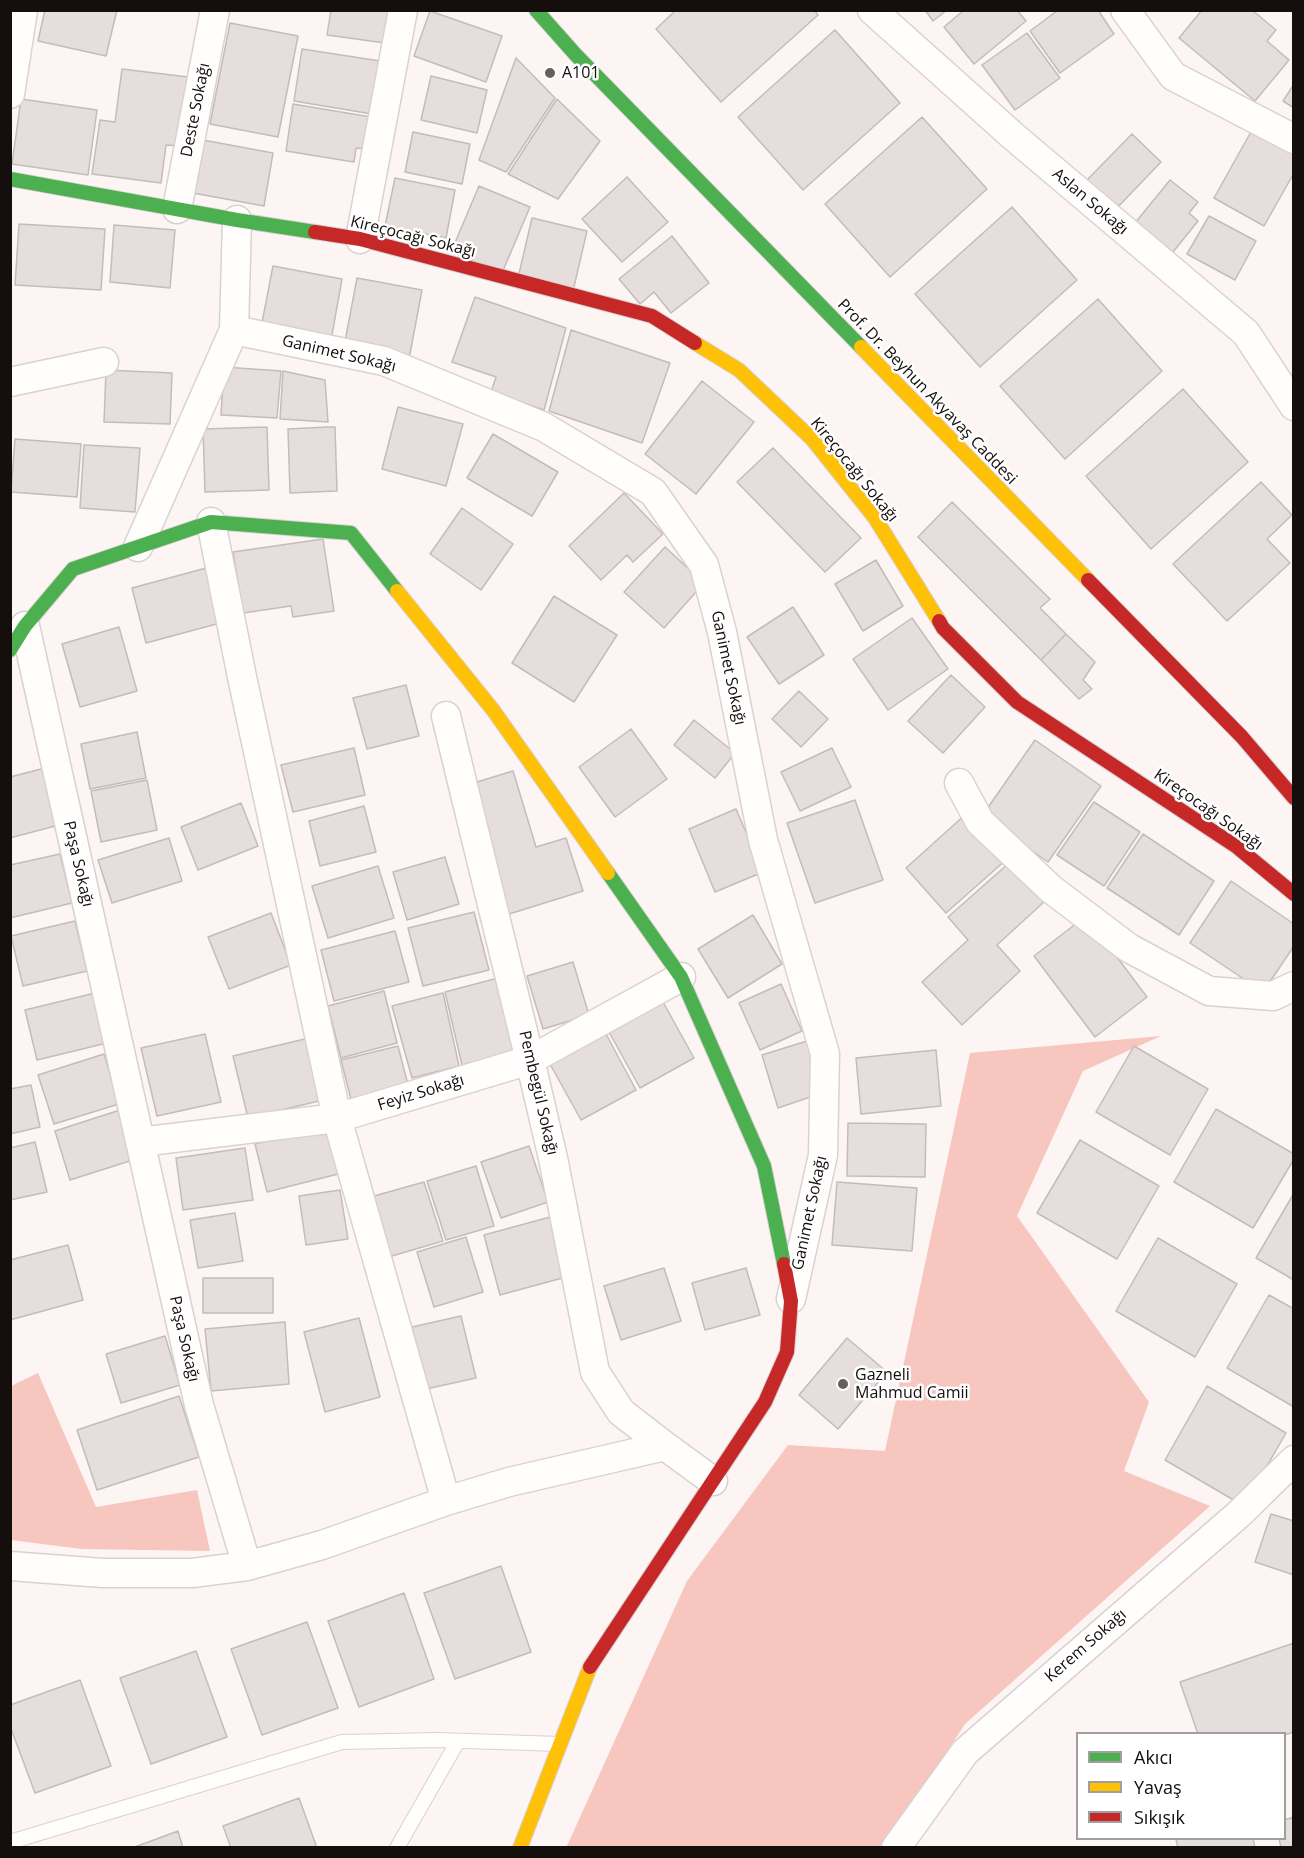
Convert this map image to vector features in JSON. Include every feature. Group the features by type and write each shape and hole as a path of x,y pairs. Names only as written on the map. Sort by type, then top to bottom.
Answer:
{"street":[{"path":"10,94 23,10"},
{"name":"Deste Sokağı","path":"177,209 215,10"},
{"path":"360,239 403,10"},
{"name":"Prof. Dr. Beyhun Akyavaş Caddesi","path":"536,10 575,54 1242,737 1293,798"},
{"name":"Aslan Sokağı","path":"872,10 1013,136 1246,333 1293,406"},
{"path":"1125,10 1173,76 1293,139"},
{"name":"Kireçocağı Sokağı","path":"10,178 237,220 360,239 652,316 739,370 812,439 875,518 943,628 1017,702 1237,847 1293,894"},
{"path":"138,547 234,330 237,220"},
{"name":"Ganimet Sokağı","path":"234,330 384,361 544,427 653,492 704,565 723,632 763,840 825,1054 823,1155 791,1300"},
{"path":"10,382 104,362"},
{"path":"211,522 337,1118 446,1501"},
{"path":"18,638 73,569 211,522 351,533 493,710 681,977 764,1166 791,1300 787,1352 765,1402 588,1670 520,1848"},
{"name":"Paşa Sokağı","path":"18,638 140,1142 199,1405 247,1566"},
{"name":"Pembegül Sokağı","path":"446,716 553,1158 595,1372 621,1412 664,1446"},
{"path":"959,783 980,822 1051,889 1128,948 1209,991 1273,996 1293,986"},
{"name":"Feyiz Sokağı","path":"140,1142 337,1118 530,1060 681,977"},
{"path":"10,1566 104,1573 192,1573 247,1566 322,1545 446,1501 509,1482 664,1446 712,1482"},
{"name":"Kerem Sokağı","path":"896,1848 965,1752 1239,1514 1293,1460"}],"lane":[{"path":"10,1842 342,1742 458,1741 560,1744"},
{"path":"397,1848 458,1741"}],"shaded area":[{"path":"1161,1036 1083,1071 1017,1216 1149,1402 1124,1471 1210,1506 965,1724 885,1847 566,1848 687,1581 788,1445 885,1451 970,1053"},
{"path":"38,1373 96,1507 197,1490 210,1551 81,1549 11,1540 11,1386"}],"building":[{"path":"45,10 117,10 106,56 38,41"},
{"path":"331,10 389,10 385,43 327,35"},
{"path":"676,10 814,10 818,15 721,102 656,29"},
{"path":"925,10 947,10 933,21"},
{"path":"964,10 1017,10 1026,21 974,64 944,27"},
{"path":"1058,10 1098,10 1114,34 1060,73 1030,31"},
{"path":"1202,10 1252,10 1276,30 1267,41 1289,60 1255,101 1179,38"},
{"path":"430,11 502,36 486,82 414,56"},
{"path":"230,23 298,36 278,137 210,124"},
{"path":"835,30 900,103 803,190 738,117"},
{"path":"1027,33 1060,78 1015,110 982,65"},
{"path":"302,49 380,61 372,114 294,101"},
{"path":"516,58 555,98 506,172 479,160"},
{"path":"122,69 188,77 179,146 166,145 161,183 92,174 100,120 115,122"},
{"path":"431,76 487,90 477,133 421,120"},
{"path":"1294,84 1294,108 1283,101"},
{"path":"21,99 97,110 88,175 12,164"},
{"path":"557,99 600,141 558,199 508,174"},
{"path":"293,104 371,117 366,149 356,148 354,162 286,151"},
{"path":"922,117 987,189 890,277 825,204"},
{"path":"1252,130 1294,154 1294,173 1264,226 1214,198"},
{"path":"413,132 470,144 462,184 405,172"},
{"path":"1132,134 1161,162 1114,211 1085,182"},
{"path":"203,140 273,153 264,206 193,193"},
{"path":"627,177 668,222 622,262 582,219"},
{"path":"395,178 455,190 446,238 385,226"},
{"path":"1170,180 1198,202 1189,213 1198,221 1173,252 1135,223"},
{"path":"479,186 530,207 502,273 451,252"},
{"path":"1012,207 1077,280 980,367 915,294"},
{"path":"1209,216 1256,241 1235,280 1187,254"},
{"path":"532,218 587,231 573,291 518,278"},
{"path":"19,224 105,229 101,290 15,285"},
{"path":"114,225 175,230 170,288 110,282"},
{"path":"672,236 709,283 671,313 654,292 640,304 619,279"},
{"path":"273,266 342,279 330,346 260,333"},
{"path":"357,278 422,290 409,359 344,347"},
{"path":"475,297 566,328 544,410 491,392 496,377 452,362"},
{"path":"1098,299 1162,371 1065,459 1000,386"},
{"path":"571,330 670,363 642,443 549,411"},
{"path":"224,367 281,371 277,418 221,415"},
{"path":"106,370 172,373 170,424 104,422"},
{"path":"283,371 325,380 328,422 280,419"},
{"path":"702,381 754,422 696,494 645,454"},
{"path":"1183,389 1248,462 1151,549 1086,476"},
{"path":"398,407 463,424 446,486 382,469"},
{"path":"267,427 269,490 205,492 203,429"},
{"path":"335,427 337,491 290,493 288,429"},
{"path":"493,434 558,472 532,516 467,478"},
{"path":"15,439 81,444 77,497 11,492"},
{"path":"84,445 140,448 135,512 80,508"},
{"path":"773,448 861,538 825,572 737,482"},
{"path":"1261,482 1292,515 1267,539 1290,563 1227,621 1173,564"},
{"path":"624,493 663,534 633,562 627,555 601,580 569,546"},
{"path":"952,502 1050,599 1040,608 1066,634 1041,660 918,537"},
{"path":"462,508 513,544 481,590 430,554"},
{"path":"323,539 334,611 293,617 291,606 243,613 233,552"},
{"path":"665,547 704,583 664,628 624,592"},
{"path":"876,560 903,606 863,631 835,584"},
{"path":"210,567 224,622 146,643 132,588"},
{"path":"554,596 617,635 574,702 512,663"},
{"path":"793,607 824,655 779,684 747,637"},
{"path":"912,618 948,669 888,710 853,659"},
{"path":"119,627 137,691 80,707 62,644"},
{"path":"1066,634 1095,662 1083,680 1092,689 1079,699 1041,660"},
{"path":"951,675 985,707 943,753 908,721"},
{"path":"406,685 419,736 367,749 353,698"},
{"path":"799,691 828,719 801,747 772,719"},
{"path":"694,720 735,753 715,778 674,745"},
{"path":"631,729 667,779 615,817 579,767"},
{"path":"137,732 146,778 90,789 81,744"},
{"path":"1035,740 1101,786 1048,862 982,816"},
{"path":"354,748 365,795 293,812 281,765"},
{"path":"832,748 851,787 800,811 781,772"},
{"path":"45,768 59,825 10,838 10,777"},
{"path":"513,771 536,847 566,838 583,891 506,915 467,785"},
{"path":"147,780 157,830 101,842 91,791"},
{"path":"855,800 883,880 815,903 787,823"},
{"path":"1094,802 1140,832 1104,886 1057,855"},
{"path":"241,803 258,846 198,870 181,827"},
{"path":"364,806 376,852 320,866 309,821"},
{"path":"736,809 763,872 715,892 689,829"},
{"path":"967,813 1008,858 946,913 906,868"},
{"path":"1143,834 1214,881 1179,935 1107,888"},
{"path":"169,838 182,881 112,903 98,860"},
{"path":"60,854 72,903 10,918 10,865"},
{"path":"445,857 459,904 407,920 393,872"},
{"path":"1009,863 1045,901 997,945 1020,971 962,1025 922,982 968,940 948,917"},
{"path":"378,866 394,918 328,938 312,886"},
{"path":"1231,881 1294,924 1294,946 1263,992 1190,943"},
{"path":"474,912 489,970 423,986 408,928"},
{"path":"271,913 291,965 229,989 208,937"},
{"path":"753,915 782,964 728,998 698,949"},
{"path":"1086,916 1147,997 1095,1037 1034,956"},
{"path":"75,921 87,971 23,986 11,936"},
{"path":"395,931 409,982 334,1001 321,950"},
{"path":"573,962 589,1015 543,1029 527,976"},
{"path":"498,978 517,1051 462,1065 445,992"},
{"path":"781,984 802,1031 760,1050 739,1003"},
{"path":"384,991 397,1043 341,1058 328,1006"},
{"path":"95,993 107,1043 37,1060 25,1010"},
{"path":"443,993 459,1066 412,1078 392,1006"},
{"path":"663,1002 694,1058 640,1088 609,1032"},
{"path":"205,1034 221,1102 157,1116 141,1048"},
{"path":"606,1034 636,1090 581,1120 550,1064"},
{"path":"309,1038 323,1100 248,1118 233,1056"},
{"path":"807,1041 822,1093 778,1108 762,1055"},
{"path":"398,1046 409,1089 352,1103 341,1060"},
{"path":"1134,1046 1208,1089 1170,1155 1096,1112"},
{"path":"936,1050 941,1106 861,1114 856,1058"},
{"path":"104,1054 119,1104 54,1124 38,1075"},
{"path":"31,1085 40,1127 10,1134 10,1089"},
{"path":"1216,1109 1294,1154 1294,1159 1253,1228 1174,1182"},
{"path":"120,1110 136,1159 70,1180 55,1131"},
{"path":"848,1123 926,1124 925,1177 847,1176"},
{"path":"330,1126 342,1173 267,1192 255,1144"},
{"path":"1080,1140 1159,1186 1117,1259 1037,1213"},
{"path":"35,1142 47,1192 10,1200 10,1148"},
{"path":"529,1146 548,1202 501,1218 481,1162"},
{"path":"245,1148 253,1200 183,1210 176,1158"},
{"path":"476,1166 494,1226 446,1240 427,1181"},
{"path":"424,1182 443,1241 385,1258 367,1198"},
{"path":"837,1182 917,1188 912,1251 832,1245"},
{"path":"340,1190 348,1239 306,1245 299,1196"},
{"path":"1294,1193 1294,1280 1256,1258"},
{"path":"235,1213 243,1261 198,1268 190,1220"},
{"path":"550,1217 566,1277 500,1295 484,1235"},
{"path":"466,1237 483,1292 434,1307 417,1252"},
{"path":"1158,1238 1237,1284 1195,1357 1116,1311"},
{"path":"68,1245 83,1300 10,1320 10,1260"},
{"path":"664,1268 681,1321 621,1340 604,1286"},
{"path":"746,1268 760,1315 705,1330 692,1283"},
{"path":"203,1278 273,1278 273,1313 203,1313"},
{"path":"1269,1295 1294,1309 1294,1407 1227,1368"},
{"path":"461,1316 476,1378 426,1389 412,1327"},
{"path":"359,1318 380,1397 325,1412 304,1332"},
{"path":"285,1322 289,1384 211,1391 205,1329"},
{"path":"165,1336 180,1385 121,1403 106,1354"},
{"name":"Gazneli Mahmud Camii","path":"847,1338 887,1372 838,1429 799,1395"},
{"path":"1207,1386 1286,1433 1244,1506 1165,1460"},
{"path":"179,1396 199,1457 97,1490 77,1430"},
{"path":"1271,1514 1294,1521 1294,1575 1255,1562"},
{"path":"501,1566 531,1652 455,1679 424,1593"},
{"path":"404,1593 434,1679 359,1707 328,1621"},
{"path":"307,1622 338,1708 262,1735 231,1649"},
{"path":"1294,1643 1294,1732 1286,1734 1286,1732 1197,1732 1180,1682"},
{"path":"196,1651 227,1737 151,1764 120,1678"},
{"path":"80,1680 111,1766 35,1793 10,1726 10,1705"},
{"path":"299,1798 317,1848 231,1848 223,1826"},
{"path":"1294,1817 1294,1848 1281,1848 1279,1840 1286,1840 1286,1819"},
{"path":"178,1831 183,1848 132,1848"},
{"path":"1176,1840 1253,1840 1255,1848 1178,1848"}],"traffic: fast":[{"path":"536,10 575,54 861,347"},
{"path":"10,179 315,232"},
{"path":"10,650 25,626 73,569 211,522 351,533 397,591"},
{"path":"608,873 681,977 764,1166 784,1264"}],"traffic: slow":[{"path":"695,343 739,370 812,439 875,518 939,621"},
{"path":"861,347 1088,580"},
{"path":"397,591 493,710 608,873"},
{"path":"520,1848 590,1667"}],"traffic: jam":[{"path":"315,232 360,239 652,316 695,343"},
{"path":"1088,580 1242,737 1294,798"},
{"path":"939,621 943,628 1017,702 1237,847 1294,894"},
{"path":"590,1667 765,1402 787,1352 791,1301 784,1264"}],"place":[{"name":"A101","path":"550,73"},
{"name":"Gazneli Mahmud Camii","path":"843,1384"}]}
